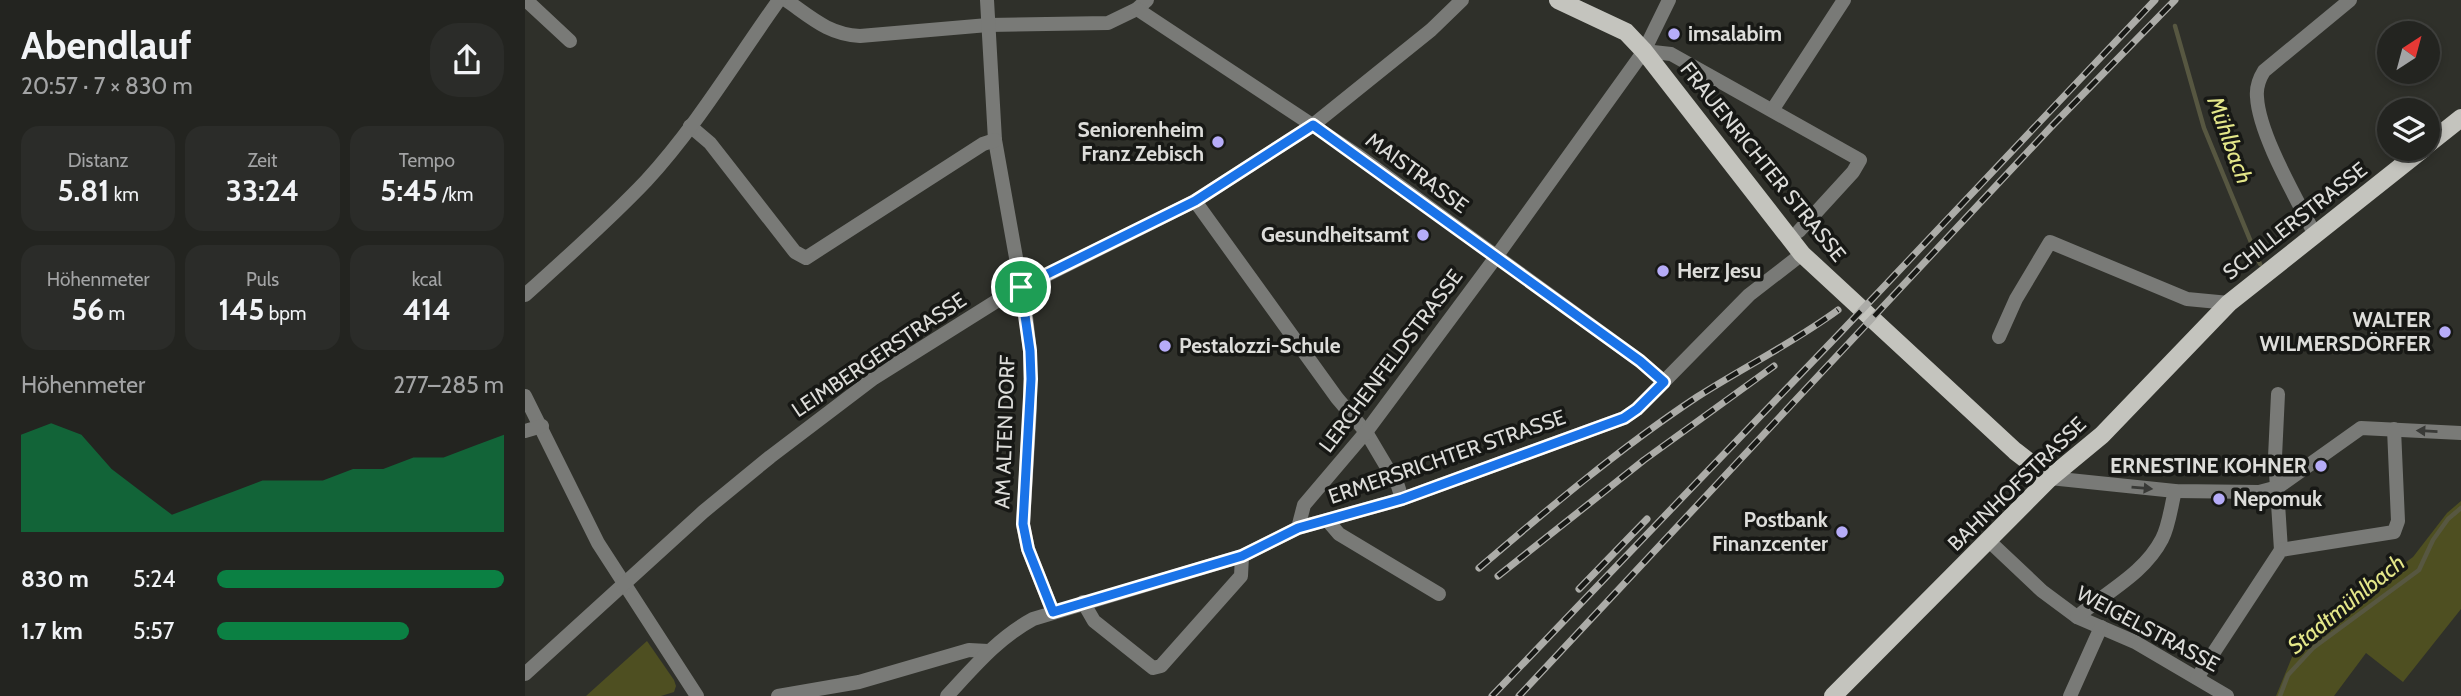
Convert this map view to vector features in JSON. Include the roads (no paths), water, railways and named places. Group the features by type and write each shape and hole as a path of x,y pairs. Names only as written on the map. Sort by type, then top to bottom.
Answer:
{"main road":[{"name":"FRAUENRICHTER STRASSE","path":"1558,0 1626,32 1644,51 1802,254 2015,451 2050,478"},
{"path":"2440,135 2461,118"},
{"name":"SCHILLERSTRASSE","path":"2229,303 2408,161"},
{"name":"BAHNHOFSTRASSE","path":"1833,696 2050,478 2102,435 2229,303"}],"street":[{"path":"526,0 571,41"},
{"path":"525,295 647,180 779,0"},
{"path":"786,0 824,27 842,34 860,36 988,25 1108,23 1142,5"},
{"name":"AM ALTEN DORF","path":"987,0 995,140 1030,351 1031,379 1023,524 1028,549 1053,612"},
{"name":"LEIMBERGERSTRASSE","path":"525,674 703,512 874,378 1021,287 1195,201 1313,125 1431,30 1462,0"},
{"name":"LERCHENFELDSTRASSE","path":"1298,528 1304,505 1366,432 1644,51 1668,0"},
{"path":"1773,109 1844,0"},
{"path":"2315,234 2274,152 2259,111 2257,88 2264,71 2350,0"},
{"name":"MAISTRASSE","path":"1142,5 1496,257 1640,361 1664,382"},
{"path":"1644,51 1671,54 1860,160 1853,172 1799,231"},
{"path":"689,126 710,143 795,252 806,258 983,144 995,140"},
{"path":"1195,201 1336,398 1366,432 1398,486 1402,499"},
{"path":"1999,337 2016,299 2050,242 2187,299 2229,303"},
{"name":"ERMERSRICHTER STRASSE","path":"947,696 1010,631 1033,619 1242,556 1298,528 1402,499 1624,418 1637,409 1749,295 1802,254"},
{"path":"2197,678 2281,550 2275,457 2278,394"},
{"path":"525,396 598,543 697,696"},
{"path":"525,431 542,426"},
{"path":"2050,478 2175,491 2259,492 2278,487 2361,428 2461,433"},
{"path":"2281,550 2394,532 2398,521 2394,429"},
{"path":"2077,617 2136,572 2156,547 2162,539 2175,491"},
{"path":"1327,520 1339,534 1439,594"},
{"name":"WEIGELSTRASSE","path":"1989,541 2042,591 2077,617 2135,642 2227,696"},
{"path":"1083,602 1094,621 1153,668 1161,666 1241,576 1242,556"},
{"path":"2070,696 2101,628"},
{"path":"778,696 859,682 969,650 988,651"}],"waterway":[{"name":"Mühlbach","path":"2175,26 2204,128 2260,264"},
{"name":"Stadtmühlbach","path":"2280,696 2288,675 2313,648 2419,570 2433,540 2448,519 2461,508"}],"railway":[{"path":"1492,696 2155,0"},
{"path":"1519,696 2051,127 2175,0"},
{"path":"1479,568 1585,479 1640,437 1697,397 1838,310"},
{"path":"1498,576 1644,460 1774,366"},
{"path":"1579,589 1647,519"}],"place":[{"name":"imsalabim","path":"1674,34"},
{"name":"Seniorenheim Franz Zebisch","path":"1218,142"},
{"name":"Gesundheitsamt","path":"1423,235"},
{"name":"Herz Jesu","path":"1663,271"},
{"name":"WALTER WILMERSDÖRFER","path":"2445,332"},
{"name":"Pestalozzi-Schule","path":"1165,346"},
{"name":"ERNESTINE KOHNER","path":"2321,466"},
{"name":"Nepomuk","path":"2219,499"},
{"name":"Postbank Finanzcenter","path":"1842,532"}]}
